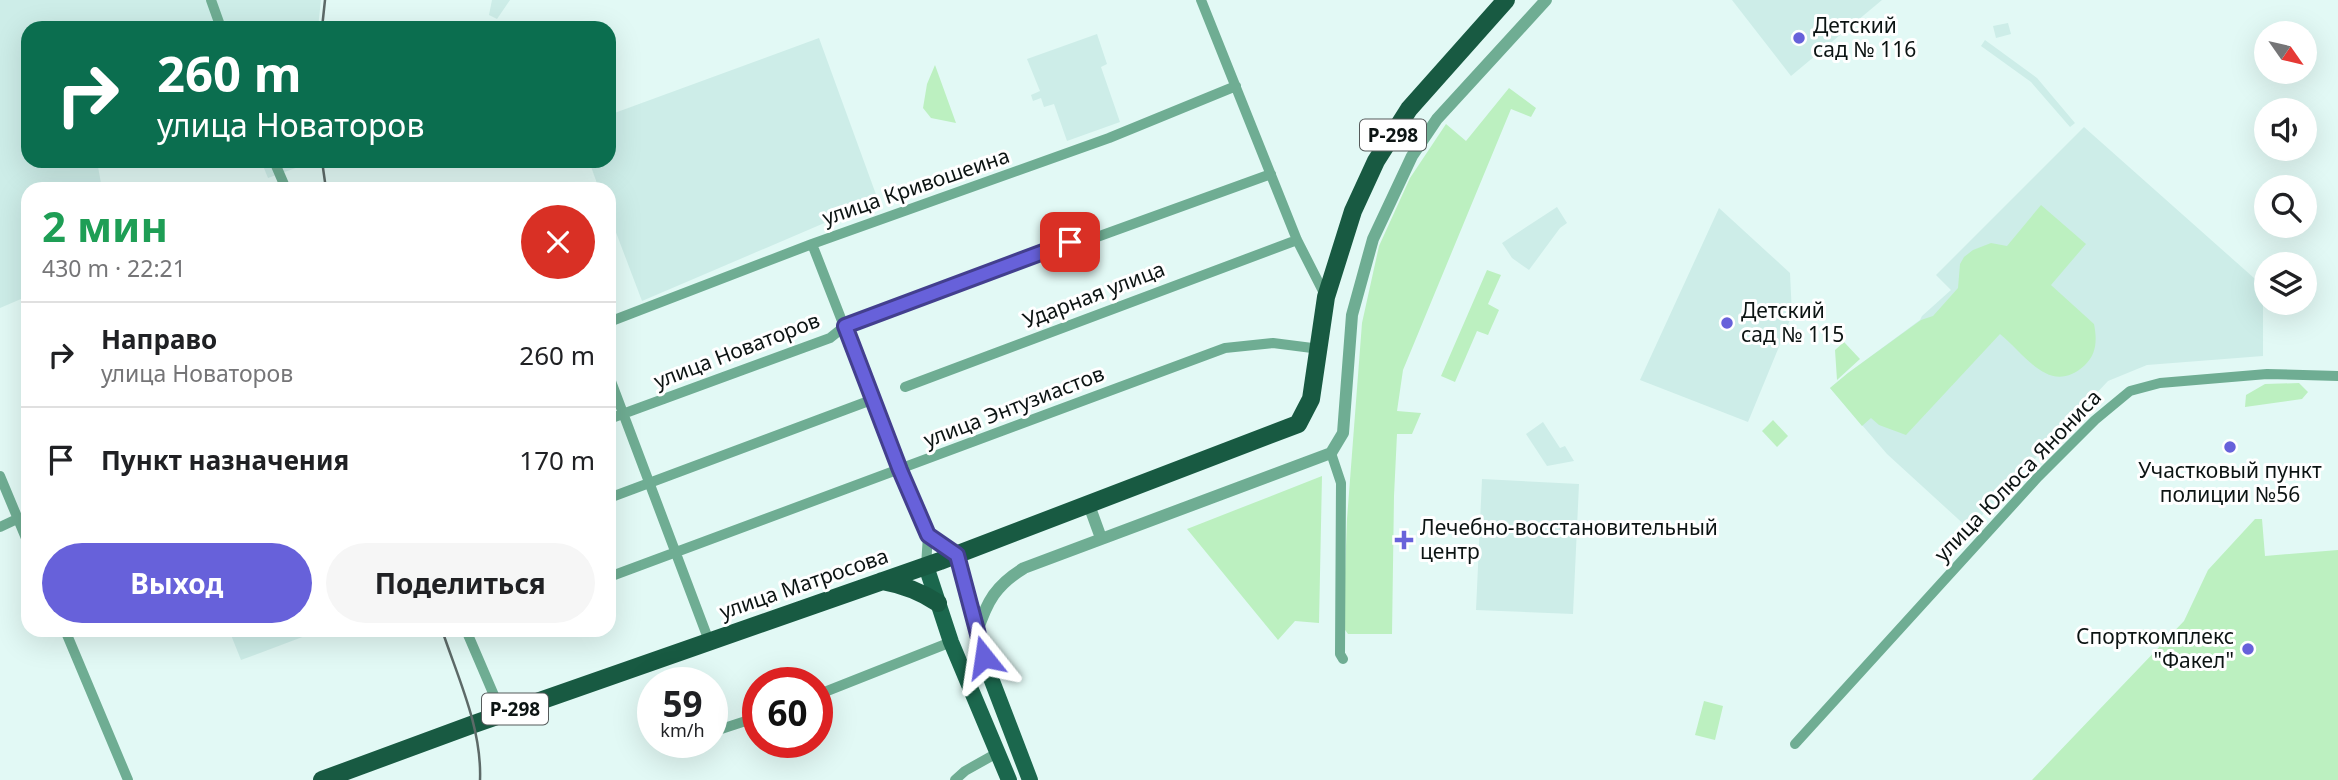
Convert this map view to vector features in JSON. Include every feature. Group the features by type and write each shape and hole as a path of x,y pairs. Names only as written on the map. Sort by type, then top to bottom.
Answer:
{"highway":[{"name":"Р-298","path":"1320,349 1326,297 1353,211 1376,161 1409,109 1506,0"},
{"name":"улица Матросова","path":"322,780 957,555 1298,424 1311,399 1320,349"},
{"path":"883,581 922,592 938,603"}],"main road":[{"path":"957,555 989,673 1030,780"},
{"path":"926,566 951,642 1009,780"}],"street":[{"path":"211,0 218,21"},
{"path":"1201,0 1297,240 1326,297"},
{"path":"977,632 986,605 1009,577 1024,568 1331,453 1343,433 1352,315 1373,239 1412,156 1437,119 1546,0"},
{"name":"улица Кривошеина","path":"616,319 812,244 1097,142 1236,86"},
{"name":"улица Новаторов","path":"616,417 830,338 845,326 1070,242 1097,237 1271,174"},
{"name":"Ударная улица","path":"905,387 1297,240"},
{"path":"812,244 928,535 926,566"},
{"name":"улица Энтузиастов","path":"616,575 1225,348 1273,343 1320,349"},
{"name":"улица Юлюса Янониса","path":"1795,744 2038,477 2095,420 2130,391 2160,383 2267,374 2338,376"},
{"path":"616,394 709,641"},
{"path":"616,495 874,400"},
{"path":"1331,453 1341,483 1340,654 1343,659"},
{"path":"0,477 21,529"},
{"path":"1089,505 1101,538"},
{"path":"0,527 16,519"},
{"path":"928,535 957,555"},
{"path":"68,637 128,780"},
{"path":"469,637 502,714"},
{"path":"833,689 951,642"},
{"path":"955,780 965,771 998,753"}],"shaded area":[{"path":"0,0 321,0 319,21 21,21 21,168 98,168 101,182 21,182 21,299 0,308"},
{"path":"492,0 510,0 497,19 489,15"},
{"name":"Детский сад № 116","path":"1732,0 1882,0 1791,76"},
{"path":"2008,23 2011,34 1996,38 1993,26"},
{"path":"1097,34 1107,64 1101,67 1120,122 1067,141 1054,104 1044,107 1041,98 1033,101 1031,95 1040,91 1027,59"},
{"path":"819,38 878,200 642,301 616,232 616,182 596,182 592,168 616,168 616,112"},
{"path":"1985,40 2037,78 2075,123 2070,127 2031,82 1981,46"},
{"path":"2084,127 2254,278 2254,315 2263,315 2263,356 2147,365 2108,381 1969,529 1887,454 1830,388 1920,320 1951,290 1936,275"},
{"path":"264,168 296,168 268,178"},
{"path":"1557,207 1567,223 1560,228 1529,270 1512,258 1502,243"},
{"name":"Детский сад № 115","path":"1719,208 1790,273 1792,315 1748,422 1640,380"},
{"path":"1543,422 1560,448 1565,446 1574,461 1547,466 1526,434"},
{"path":"1482,479 1579,484 1573,614 1476,610"},
{"path":"232,637 302,637 241,660"}],"green space":[{"path":"935,65 956,123 931,118 923,108 927,84"},
{"path":"1509,88 1536,108 1531,117 1511,109 1403,370 1397,411 1421,413 1412,434 1397,434 1392,634 1348,634 1343,627 1347,519 1362,323 1379,246 1410,178 1446,124 1466,141"},
{"path":"2041,205 2086,244 2051,285 2094,324 2095,346 2089,361 2072,374 2061,377 2050,375 2039,370 2000,334 1906,435 1879,425 1871,418 1862,426 1830,388 1921,320 1933,316 1958,288 1960,264 1964,257 1991,243 2007,246"},
{"path":"1487,270 1501,275 1488,304 1499,310 1488,335 1477,331 1455,382 1441,376"},
{"path":"1844,342 1860,359 1837,380 1835,350"},
{"path":"2299,383 2308,392 2302,399 2245,407 2246,395 2265,384"},
{"path":"1773,420 1788,436 1777,447 1762,431"},
{"path":"1322,476 1319,623 1295,621 1278,640 1187,529"},
{"name":"Спорткомплекс \"Факел\"","path":"2255,519 2262,519 2265,556 2338,550 2338,780 2032,780 2184,621 2208,570"},
{"path":"1704,701 1723,706 1715,740 1695,735"}],"railway":[{"path":"323,21 325,0"},
{"path":"323,168 325,182"},
{"path":"445,637 473,722 480,761 480,780"}],"place":[{"name":"Детский сад № 116","path":"1799,38"},
{"name":"Детский сад № 115","path":"1727,323"},
{"name":"Участковый пункт полиции №56","path":"2230,447"},
{"name":"Лечебно-восстановительный центр","path":"1404,540"},
{"name":"Спорткомплекс \"Факел\"","path":"2248,649"}],"route":[{"path":"984,657 957,555 928,535 845,326 1070,242"}]}
